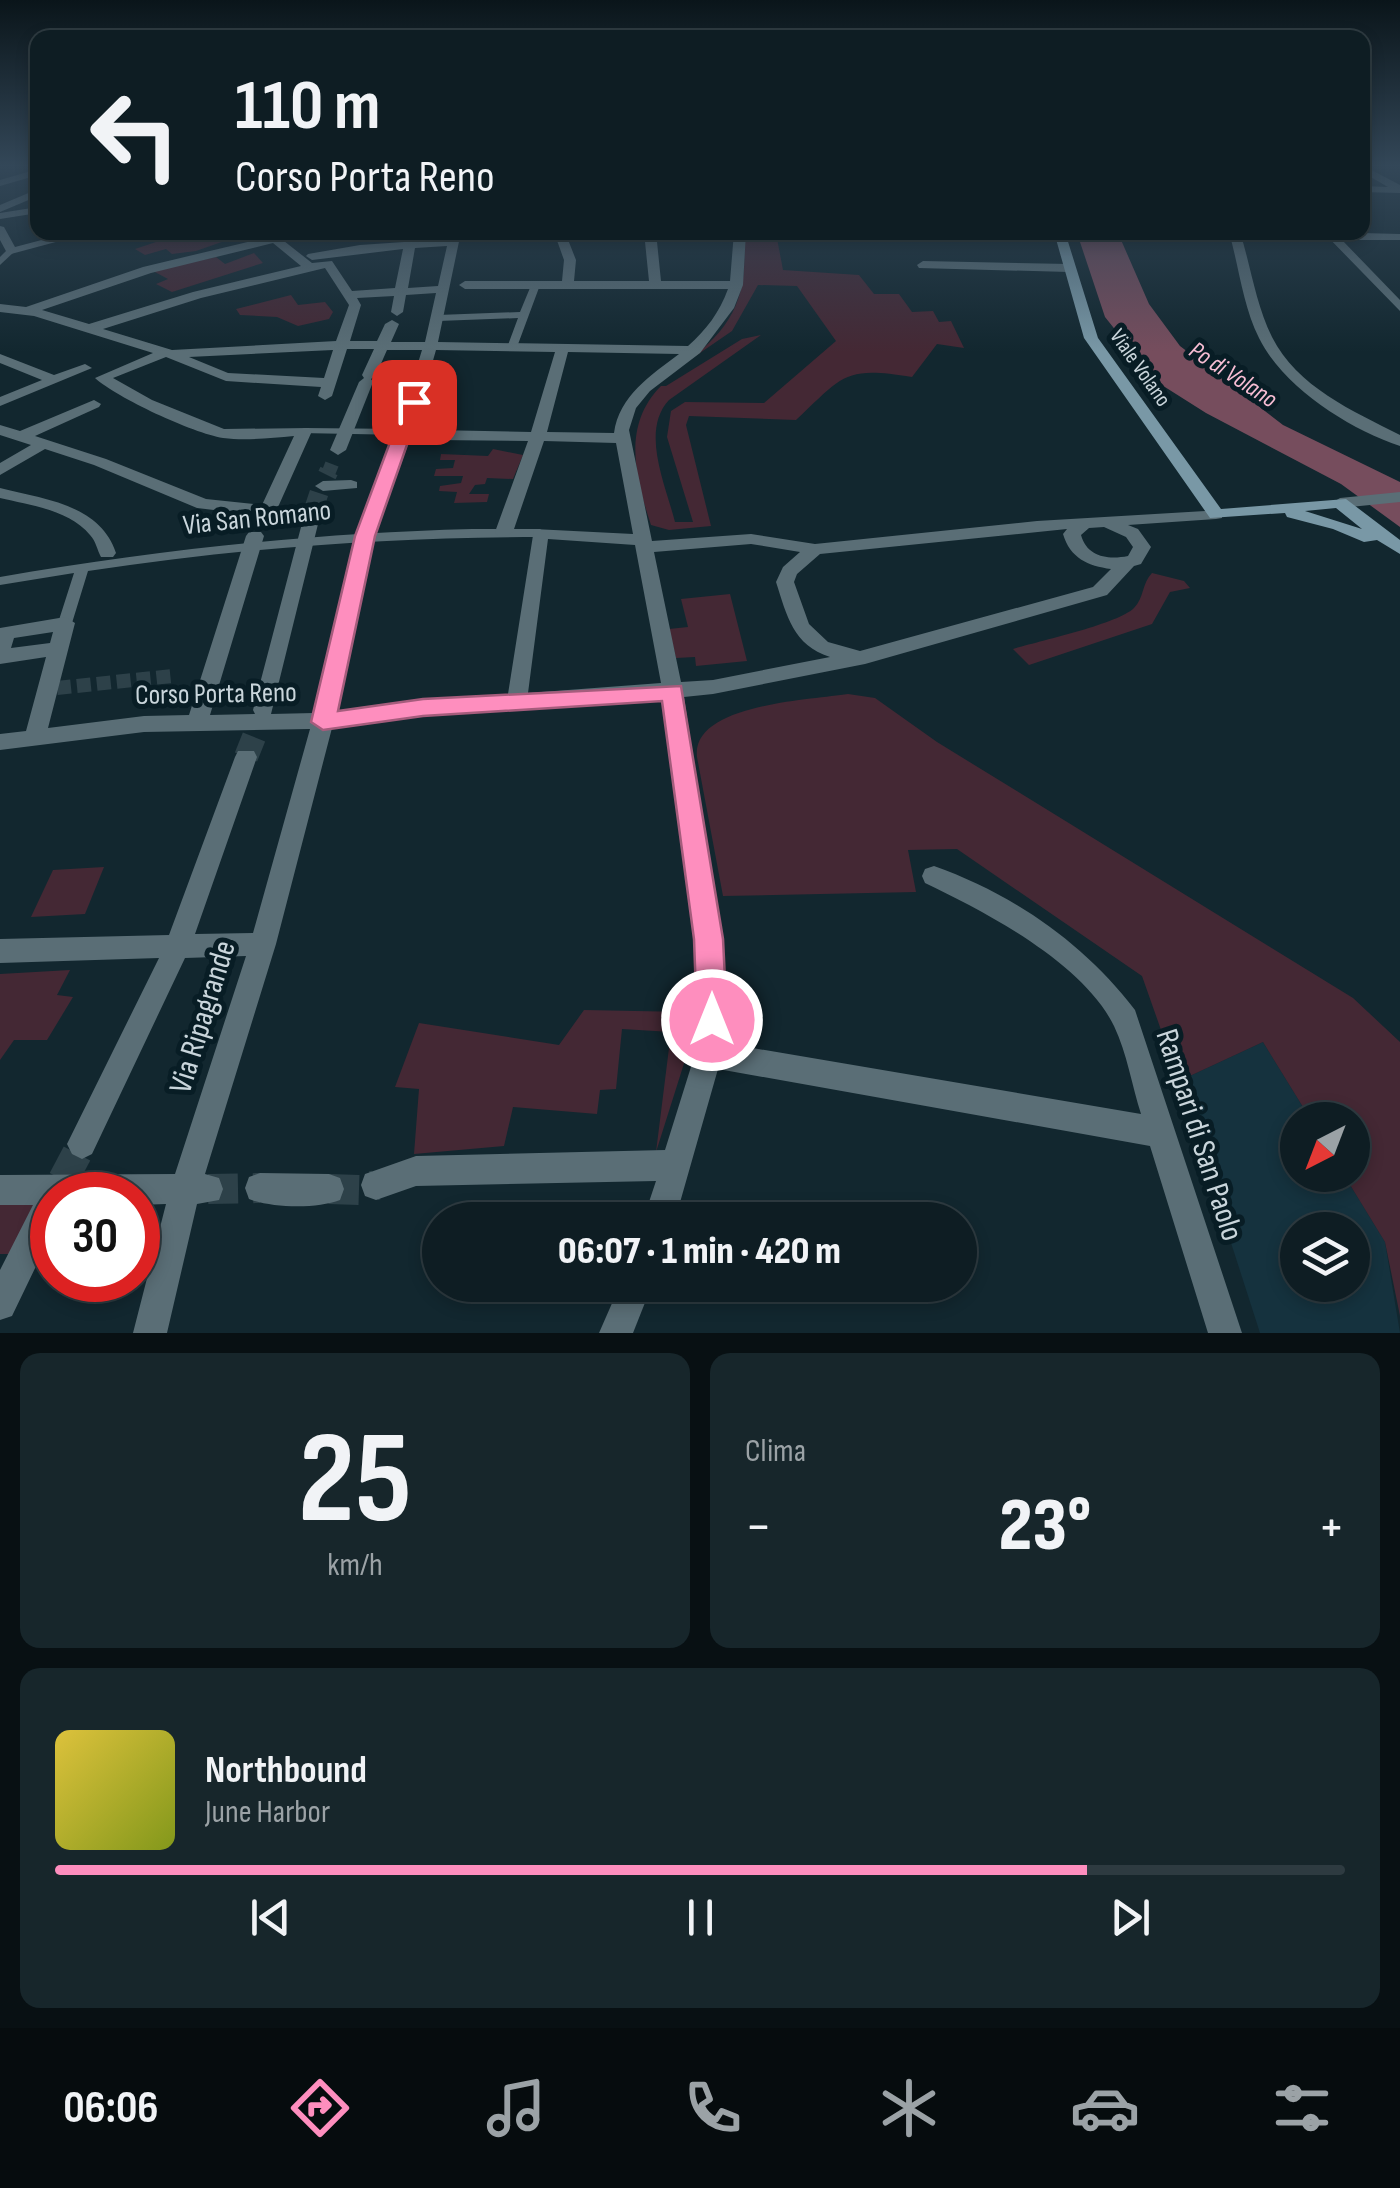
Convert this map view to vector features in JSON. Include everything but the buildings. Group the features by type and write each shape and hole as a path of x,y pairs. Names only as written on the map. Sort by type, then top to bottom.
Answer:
{"main road":[{"name":"Viale Volano","path":"1061,240 1091,338 1216,514"},
{"path":"1216,514 1340,503 1400,551"},
{"path":"1272,510 1340,525 1400,551"}],"street":[{"path":"0,229 11,251"},
{"path":"1370,236 1400,238"},
{"path":"0,262 11,251 56,240"},
{"path":"28,311 147,270 262,240"},
{"path":"0,308 28,311 88,329 226,377 327,389 345,345 355,305 328,264 305,263 277,240"},
{"path":"88,329 305,263 403,240"},
{"path":"82,1144 178,946 256,730 304,538 394,318 411,240"},
{"name":"Via Ripagrande","path":"150,1333 196,1190 323,722 365,536 404,433 438,318 453,286 455,240"},
{"path":"562,240 570,260 568,285"},
{"path":"651,240 656,285"},
{"path":"665,1202 710,1054 712,967 673,692 621,438 622,422 629,406 694,350 724,318 737,285 740,240"},
{"path":"1236,240 1263,332 1282,361 1329,402 1400,440"},
{"path":"1336,240 1400,307"},
{"path":"923,265 1069,268"},
{"path":"513,345 535,285"},
{"path":"350,295 453,286 737,285"},
{"path":"438,318 525,316"},
{"path":"621,438 346,430 252,436 222,433 147,403 102,378 169,354 345,345 694,350"},
{"path":"504,532 538,436 563,346"},
{"path":"628,348 664,359 653,384"},
{"path":"0,358 53,380"},
{"path":"0,402 85,368"},
{"path":"18,438 94,404"},
{"path":"0,430 216,508 258,529"},
{"path":"197,724 258,529 304,430"},
{"path":"0,470 43,444"},
{"path":"327,477 351,485"},
{"path":"0,492 80,519 97,531 106,558"},
{"path":"1340,503 1400,497"},
{"path":"1138,538 1151,526 1216,514"},
{"name":"Via San Romano","path":"0,581 258,529 304,538 504,532 643,544 751,539 815,549 1026,527 1194,516"},
{"path":"1107,523 1138,538"},
{"path":"1072,541 1075,528 1084,524"},
{"path":"1026,527 1058,532 1089,558 1109,564 1127,563 1142,554 1138,538"},
{"path":"517,702 540,533"},
{"path":"815,549 786,576 804,633 818,648 865,657"},
{"path":"1075,597 1090,579 1089,558"},
{"name":"Corso Porta Reno","path":"0,742 144,724 256,730 396,710 673,692 776,677 865,657 1100,591 1127,563"},
{"path":"34,736 53,688 65,622 83,566"},
{"path":"60,648 0,655 6,633 65,622"},
{"name":"Rampari di San Paolo","path":"934,876 988,902 1085,968 1125,1019 1224,1333"},
{"path":"0,951 262,944"},
{"path":"710,1054 1163,1133"},
{"path":"376,1185 416,1171 678,1165"},
{"path":"260,1188 329,1189"},
{"path":"0,1190 30,1191"},
{"path":"160,1190 196,1190"},
{"path":"0,1304 30,1246"},
{"path":"616,1333 629,1302"}],"shaded area":[{"path":"162,240 227,240 172,254 166,249 145,255 135,249"},
{"path":"743,240 777,240 783,270 859,275 874,294 899,294 912,312 933,311 939,322 951,321 964,348 937,344 912,377 872,373 846,378 796,420 689,416 686,425 711,526 669,530 651,525 640,489 636,434 649,401 661,386 742,339 761,335 669,400 661,413 656,443 661,476 675,522 693,522 667,437 671,411 685,402 764,403 836,341 797,286 758,285 732,331 678,368 711,341 733,311 743,277"},
{"name":"Po di Volano","path":"1079,240 1121,240 1149,304 1180,346 1283,425 1400,482 1400,527 1341,484 1206,413 1157,382 1105,317"},
{"path":"254,253 263,263 172,292 156,284 168,279 153,271 216,257 225,264"},
{"path":"291,295 298,305 325,302 333,312 329,319 298,326 277,317 240,315 236,309"},
{"path":"493,449 523,455 513,479 487,478 485,484 475,485 469,494 489,494 487,502 454,503 457,492 439,491 440,486 461,483 463,476 434,476 436,469 453,468 455,460 440,460 441,454 488,456"},
{"path":"1152,573 1184,581 1190,588 1170,592 1152,624 1029,665 1013,649 1125,614 1137,604"},
{"path":"730,594 747,661 696,666 695,657 676,658 669,629 688,627 681,599"},
{"path":"848,694 875,698 937,742 1353,998 1400,1042 1400,1316 1385,1242 1354,1192 1370,1192 1370,1102 1300,1102 1263,1042 1179,1081 1142,976 957,849 908,850 916,892 723,896 697,757 700,739 732,715"},
{"path":"104,867 85,914 31,917 53,870"},
{"path":"70,970 57,995 73,997 47,1040 14,1040 0,1060 0,974"},
{"path":"584,1010 687,1012 687,1054 656,1152 671,1032 622,1029 616,1089 600,1090 597,1114 513,1107 504,1146 414,1154 419,1089 395,1087 419,1023 559,1045"},
{"path":"1263,1042 1300,1102 1280,1102 1280,1192 1354,1192 1367,1212 1280,1212 1280,1302 1370,1302 1370,1217 1385,1242 1400,1333 1260,1333 1179,1081"},
{"path":"30,1198 30,1215 10,1254 0,1254 0,1201"}],"tunnel":[{"path":"328,474 332,464"},
{"path":"327,475 329,471"},
{"path":"314,508 319,493"},
{"path":"57,688 172,676"},
{"path":"246,757 254,737"},
{"path":"67,1172 82,1144"},
{"path":"329,1189 360,1190 376,1185"},
{"path":"208,1189 260,1188"}],"route":[{"path":"414,402 365,536 323,722 423,708 673,692 713,980 712,1020"}]}
